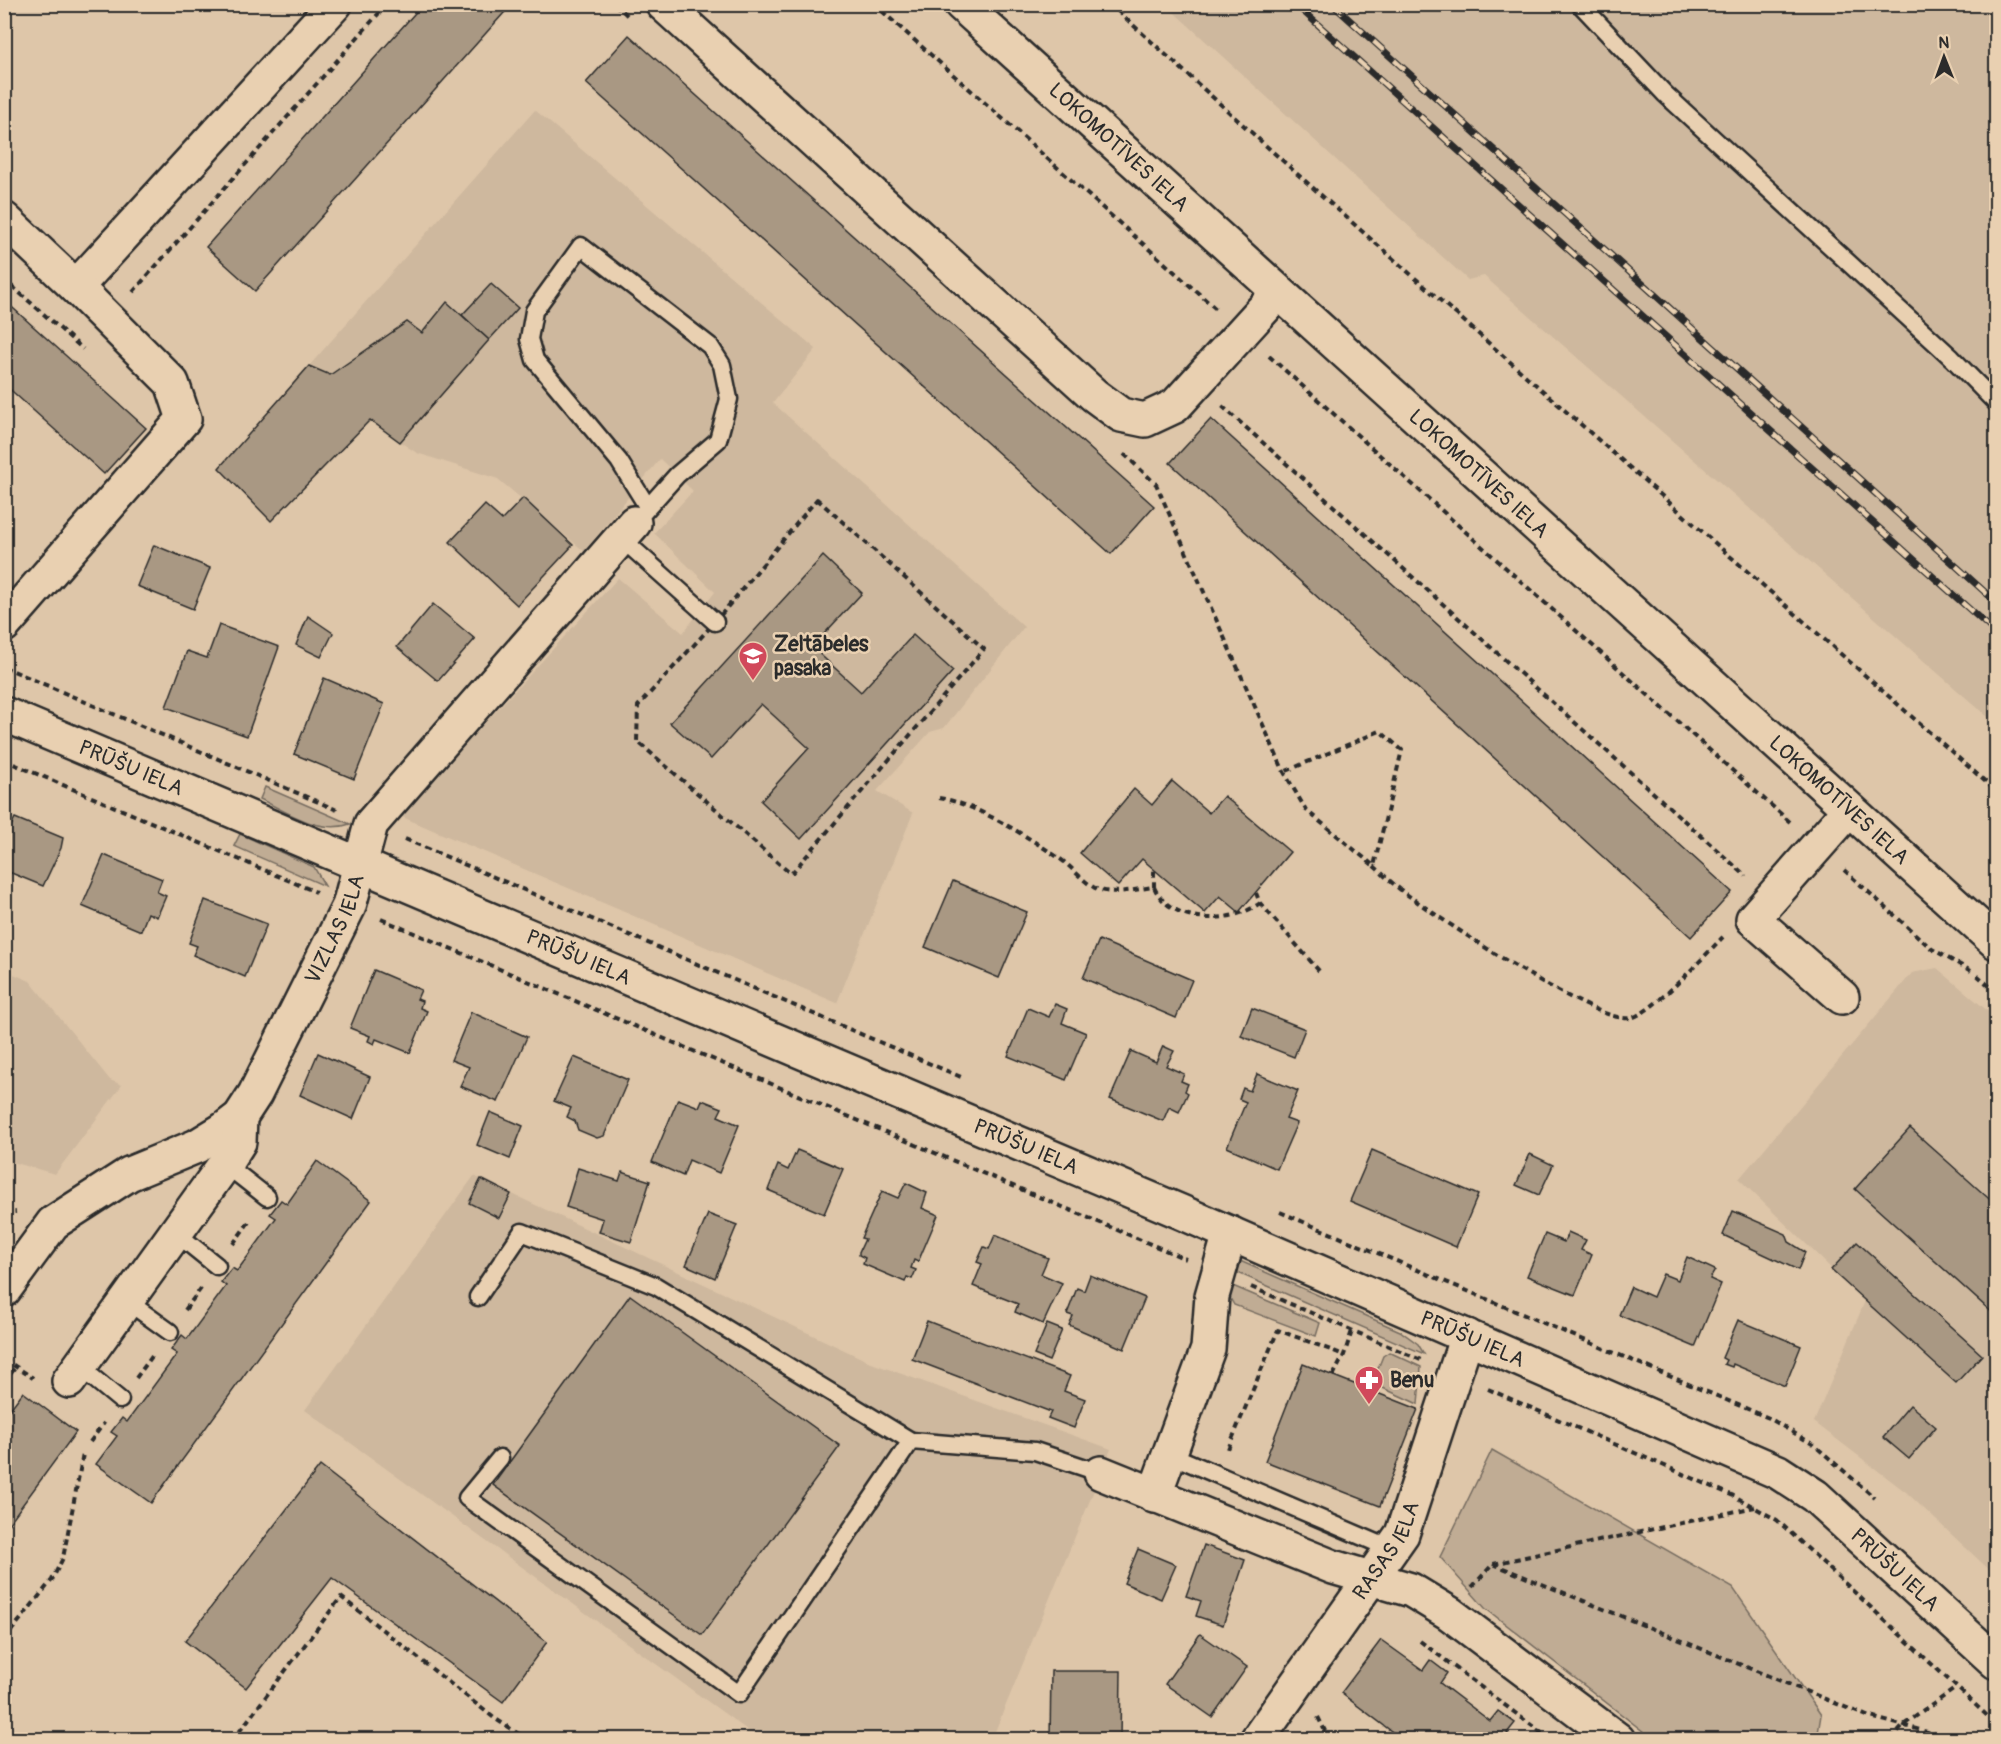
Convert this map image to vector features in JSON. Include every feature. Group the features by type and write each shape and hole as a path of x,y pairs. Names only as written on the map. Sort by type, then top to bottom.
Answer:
{"street":[{"path":"76,287 335,4"},
{"path":"663,4 1094,396 1121,415 1145,420 1175,406 1278,292"},
{"name":"LOKOMOTĪVES IELA","path":"961,4 1996,942"},
{"path":"4,219 172,382 184,419 4,625"},
{"name":"VIZLAS IELA","path":"4,1290 53,1223 72,1209 129,1174 197,1146 240,1117 255,1094 349,906 358,865 371,824 634,523"},
{"name":"PRŪŠU IELA","path":"4,714 1230,1233 1676,1425 1778,1472 1797,1483 1996,1662"},
{"path":"1842,997 1753,919 1849,810"},
{"path":"75,1374 225,1164 239,1142 240,1117"},
{"path":"1154,1496 1208,1349 1212,1296 1230,1233"},
{"name":"RASAS IELA","path":"1264,1737 1402,1534 1467,1336"},
{"path":"1101,1473 1333,1567 1411,1590 1449,1613 1618,1740"}],"lane":[{"path":"1580,4 1665,94 1952,358 1996,403"},
{"path":"634,523 677,475 718,440 729,399 722,365 710,346 581,246 534,311 529,339 535,360 619,461 634,523 715,622"},
{"path":"225,1164 267,1197"},
{"path":"478,1297 522,1232 656,1286 911,1441 1035,1451 1101,1473"},
{"path":"176,1233 217,1266"},
{"path":"127,1301 170,1332"},
{"path":"75,1374 120,1400"},
{"path":"500,1458 468,1498 739,1694 911,1441"},
{"path":"1169,1454 1391,1549"}],"path":[{"path":"109,320 387,4"},
{"path":"615,4 633,20"},
{"path":"874,4 1932,949 1981,977 1996,992"},
{"path":"1110,4 1294,172 1996,791"},
{"path":"1195,382 1771,898"},
{"path":"1119,450 1156,484 1284,771 1306,810 1410,897 1581,1004 1609,1016 1631,1018 1656,1002 1727,933"},
{"path":"818,499 984,649 791,874 637,741 638,706 715,622 818,499"},
{"path":"1284,771 1380,731 1402,750 1374,866"},
{"path":"4,759 1219,1273 1755,1507 1777,1520 1996,1724"},
{"path":"939,798 958,801 1002,825 1060,859 1096,888 1115,891 1154,887"},
{"path":"1154,870 1154,887 1158,896 1171,907 1188,915 1212,919 1249,912 1260,903"},
{"path":"1256,892 1260,903 1320,972"},
{"path":"1217,1474 1278,1330 1344,1355"},
{"path":"1333,1376 1344,1355 1352,1331"},
{"path":"4,1382 16,1367"},
{"path":"4,1640 52,1580 63,1558 83,1454"},
{"path":"1449,1613 1493,1564 1755,1507"},
{"path":"1493,1564 1867,1716 1958,1740"},
{"path":"233,1740 341,1597 494,1718 528,1740"},
{"path":"1413,1636 1551,1740"},
{"path":"1891,1740 1905,1725 1956,1688"}],"shaded area":[{"path":"1166,5 1996,5 1996,724 1484,276 1468,280"},
{"name":"Zeltābeles pasaka","path":"535,110 816,349 773,403 1024,627 944,728 930,732 877,791 913,813 837,1003 400,816 618,578 683,633 715,592 654,533 693,491 660,459 584,551 498,479 417,453 400,442 489,340 447,302 422,333 406,322 330,375 309,366"},
{"path":"265,787 350,824 327,827 292,816 260,799"},
{"path":"240,834 314,867 325,886 234,846"},
{"path":"1937,968 1996,1018 1996,1576 1906,1492 1814,1422 1865,1301 1739,1179 1912,973"},
{"path":"4,970 30,981 110,1080 122,1085 55,1174 5,1160"},
{"path":"474,1176 874,1364 1111,1449 992,1739 761,1740 305,1410"},
{"path":"1240,1261 1400,1331 1418,1344 1424,1354 1238,1273 1236,1268"},
{"path":"1228,1284 1320,1323 1316,1336 1234,1305 1229,1296"},
{"path":"1389,1352 1421,1367 1418,1404 1372,1383 1383,1356"},
{"path":"1492,1450 1733,1588 1821,1715 1817,1739 1653,1739 1485,1608 1440,1557"}],"building":[{"path":"423,4 512,4 255,291 206,247"},
{"path":"629,35 1154,506 1111,554 586,83"},
{"path":"491,284 518,308 489,340 462,315"},
{"path":"4,300 146,428 104,474 4,384"},
{"path":"447,302 489,340 400,442 370,420 271,521 219,468 309,366 330,375 407,322 422,333"},
{"path":"1211,419 1732,892 1691,937 1170,463"},
{"path":"523,498 573,545 517,605 450,542 485,505 502,520"},
{"path":"154,545 210,568 193,609 137,586"},
{"path":"823,556 862,593 812,647 861,692 913,635 953,671 801,839 761,801 809,748 761,704 711,759 670,723"},
{"path":"433,604 475,639 438,681 397,647"},
{"path":"308,616 333,633 321,657 296,645"},
{"path":"219,625 279,647 247,736 166,707 187,651 207,658"},
{"path":"324,678 384,704 354,779 294,754"},
{"path":"1172,781 1209,813 1224,796 1290,852 1239,912 1220,896 1205,913 1142,859 1118,886 1080,853 1134,789 1152,805"},
{"path":"15,818 63,838 61,848 43,886 4,870 4,840"},
{"path":"104,855 162,879 157,892 166,896 157,917 148,913 141,931 82,906"},
{"path":"953,881 1027,912 999,978 925,947"},
{"path":"205,900 267,924 245,977 193,955 197,946 189,943"},
{"path":"1099,940 1192,980 1176,1018 1083,978"},
{"path":"374,970 421,990 417,999 422,1001 420,1008 427,1011 410,1053 376,1039 374,1044 368,1041 370,1036 350,1028"},
{"path":"1055,1004 1067,1009 1062,1023 1086,1033 1066,1080 1008,1056 1028,1008 1049,1017"},
{"path":"1252,1008 1305,1029 1294,1057 1241,1036"},
{"path":"471,1012 527,1037 498,1102 460,1086 469,1067 451,1060"},
{"path":"1163,1046 1174,1051 1166,1066 1184,1074 1181,1081 1188,1084 1185,1091 1188,1093 1179,1112 1169,1107 1163,1121 1110,1099 1131,1051 1156,1062"},
{"path":"318,1053 370,1077 353,1119 300,1095"},
{"path":"574,1057 628,1080 604,1136 597,1138 578,1130 575,1121 567,1117 571,1108 554,1101"},
{"path":"1257,1074 1298,1091 1286,1119 1297,1123 1277,1169 1227,1147 1246,1102 1239,1099 1243,1088 1250,1091"},
{"path":"678,1099 699,1107 702,1100 722,1108 718,1116 739,1125 719,1173 689,1160 683,1176 652,1162"},
{"path":"490,1112 523,1126 510,1159 477,1145"},
{"path":"1910,1128 1996,1205 1996,1316 1855,1189"},
{"path":"797,1150 843,1169 824,1214 768,1190 778,1165 788,1170"},
{"path":"1372,1150 1478,1195 1456,1247 1350,1201"},
{"path":"1530,1154 1553,1165 1539,1195 1516,1185"},
{"path":"317,1161 371,1201 151,1503 96,1464 117,1436 111,1432 122,1418 127,1422 177,1354 171,1350 182,1335 187,1339 226,1286 221,1282 232,1268 237,1271 276,1218 270,1214 281,1200 287,1204"},
{"path":"578,1168 619,1181 622,1172 650,1181 631,1242 599,1232 603,1219 566,1207"},
{"path":"481,1179 511,1194 499,1218 469,1203"},
{"path":"906,1183 927,1193 922,1208 938,1215 918,1262 914,1260 911,1268 916,1270 912,1279 907,1277 905,1282 863,1264 865,1258 859,1255 859,1252 865,1239 861,1238 882,1191 898,1198"},
{"path":"1733,1211 1786,1234 1789,1242 1805,1252 1798,1270 1723,1235"},
{"path":"708,1214 737,1225 715,1278 686,1265"},
{"path":"1568,1232 1586,1240 1581,1250 1592,1255 1575,1295 1527,1276 1545,1234 1564,1242"},
{"path":"995,1235 1048,1258 1041,1274 1062,1283 1043,1324 1015,1312 1018,1304 973,1286 982,1264 977,1262 984,1247 989,1249"},
{"path":"1857,1242 1982,1355 1956,1383 1831,1270"},
{"path":"1687,1257 1715,1270 1710,1279 1721,1284 1695,1347 1619,1315 1631,1287 1653,1297 1663,1274 1678,1280"},
{"path":"1090,1275 1145,1298 1124,1349 1069,1325 1073,1316 1067,1314 1077,1288 1084,1291"},
{"path":"630,1295 840,1446 702,1635 493,1485"},
{"path":"1738,1320 1801,1346 1785,1386 1733,1364 1732,1367 1724,1364 1726,1360 1722,1358"},
{"path":"927,1321 1070,1376 1064,1391 1085,1399 1074,1428 1048,1418 1051,1412 912,1359"},
{"path":"1047,1324 1062,1330 1049,1361 1034,1355"},
{"path":"1303,1364 1418,1409 1380,1506 1265,1461"},
{"path":"23,1392 76,1432 4,1530 4,1417"},
{"path":"1910,1405 1936,1427 1909,1459 1883,1437"},
{"path":"320,1466 547,1642 503,1702 332,1578 246,1688 185,1641"},
{"path":"1204,1545 1245,1560 1223,1625 1196,1616 1201,1601 1186,1596"},
{"path":"1138,1549 1176,1565 1161,1599 1124,1583"},
{"path":"1200,1634 1247,1667 1212,1717 1165,1684"},
{"path":"1381,1640 1423,1670 1430,1660 1447,1673 1440,1683 1490,1721 1498,1711 1515,1723 1507,1733 1515,1740 1403,1740 1341,1693"},
{"path":"1051,1671 1121,1671 1120,1740 1050,1740"}],"railway":[{"path":"1295,4 1996,633"},
{"path":"1332,4 1996,602"}],"place":[{"name":"Zeltābeles pasaka","path":"753,682"},
{"name":"Benu","path":"1369,1406"}]}
